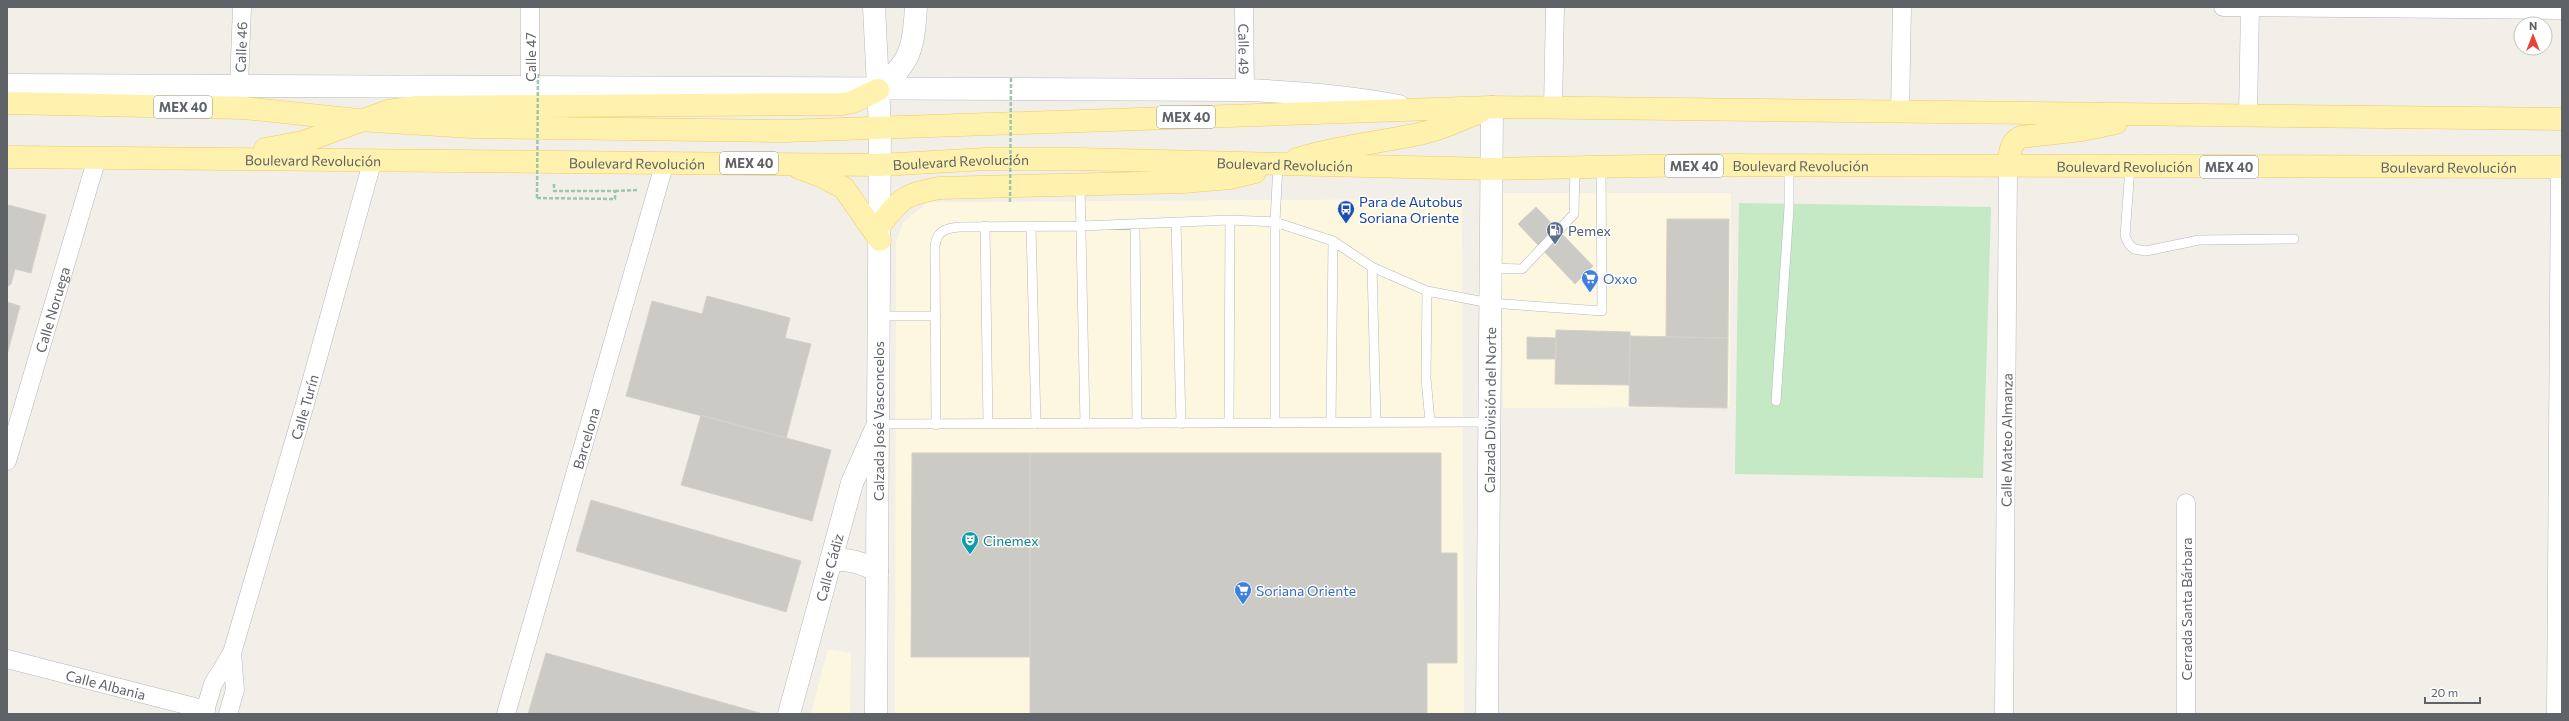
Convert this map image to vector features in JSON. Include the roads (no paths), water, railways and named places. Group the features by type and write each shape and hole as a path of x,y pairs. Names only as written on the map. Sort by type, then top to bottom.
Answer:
{"main road":[{"name":"Calzada José Vasconcelos","path":"874,7 880,127 876,714"},
{"path":"7,85 532,89 841,104 853,102 878,90 900,71 909,58 914,33 916,7"},
{"path":"210,158 304,142 358,120 388,111 532,89"},
{"path":"878,90 1245,90 1344,96 1413,109"},
{"name":"MEX 40","path":"7,103 244,108 358,120 471,127 784,131 1492,107 2562,119"},
{"path":"787,164 823,177 844,188 880,232 899,201 916,193 939,188 1183,182 1230,178 1332,148 1409,136 1440,129 1492,107"},
{"name":"Calzada División del Norte","path":"1487,714 1492,107"},
{"path":"2008,166 2011,146 2014,140 2021,137 2082,130 2144,115"},
{"name":"Boulevard Revolución","path":"7,157 373,159 880,165 986,159 1061,159 1491,168 1789,166 2561,167"},
{"name":"Calle Cádiz","path":"789,714 852,483 878,424"},
{"path":"831,560 848,559 864,563 877,571"}],"street":[{"name":"Calle 46","path":"239,86 242,7"},
{"name":"Calle 47","path":"530,7 532,89"},
{"name":"Calle 49","path":"1244,7 1245,90"},
{"path":"1552,107 1555,7"},
{"path":"1900,112 1902,7"},
{"path":"2223,7 2562,10"},
{"path":"2248,116 2250,7"},
{"name":"Calle Noruega","path":"7,461 97,158"},
{"name":"Calle Turín","path":"205,712 213,684 232,654 373,159"},
{"name":"Barcelona","path":"506,714 665,162"},
{"name":"Calle Mateo Almanza","path":"2004,714 2008,166"},
{"path":"2556,714 2561,167"},
{"name":"Cerrada Santa Bárbara","path":"2186,503 2186,714"},
{"name":"Calle Turín","path":"228,714 235,690 232,654"},
{"name":"Calle Albania","path":"7,660 205,712"}],"lane":[{"path":"1275,423 1275,222 1278,164"},
{"path":"1776,401 1789,208 1789,166"},
{"path":"1490,268 1522,269 1574,214 1575,167"},
{"path":"936,425 936,237 941,231 950,228 985,226 1081,226 1230,220 1275,222 1332,240 1372,267 1427,291 1490,303 1602,311 1601,167"},
{"path":"2130,167 2125,236 2129,244 2134,249 2146,251 2200,240 2294,239"},
{"path":"1080,185 1085,424"},
{"path":"1229,423 1230,220"},
{"path":"1176,222 1181,424"},
{"path":"1135,224 1137,424"},
{"path":"985,226 988,424"},
{"path":"1032,227 1036,424"},
{"path":"1331,423 1332,240"},
{"path":"1372,267 1376,422"},
{"path":"1427,291 1426,378 1430,422"},
{"path":"879,316 936,316"},
{"path":"878,424 1489,422"}],"place":[{"name":"Para de Autobus Soriana Oriente","path":"1346,224"},
{"name":"Pemex","path":"1555,245"},
{"name":"Oxxo","path":"1590,293"},
{"name":"Cinemex","path":"970,555"},
{"name":"Soriana Oriente","path":"1243,605"}]}
